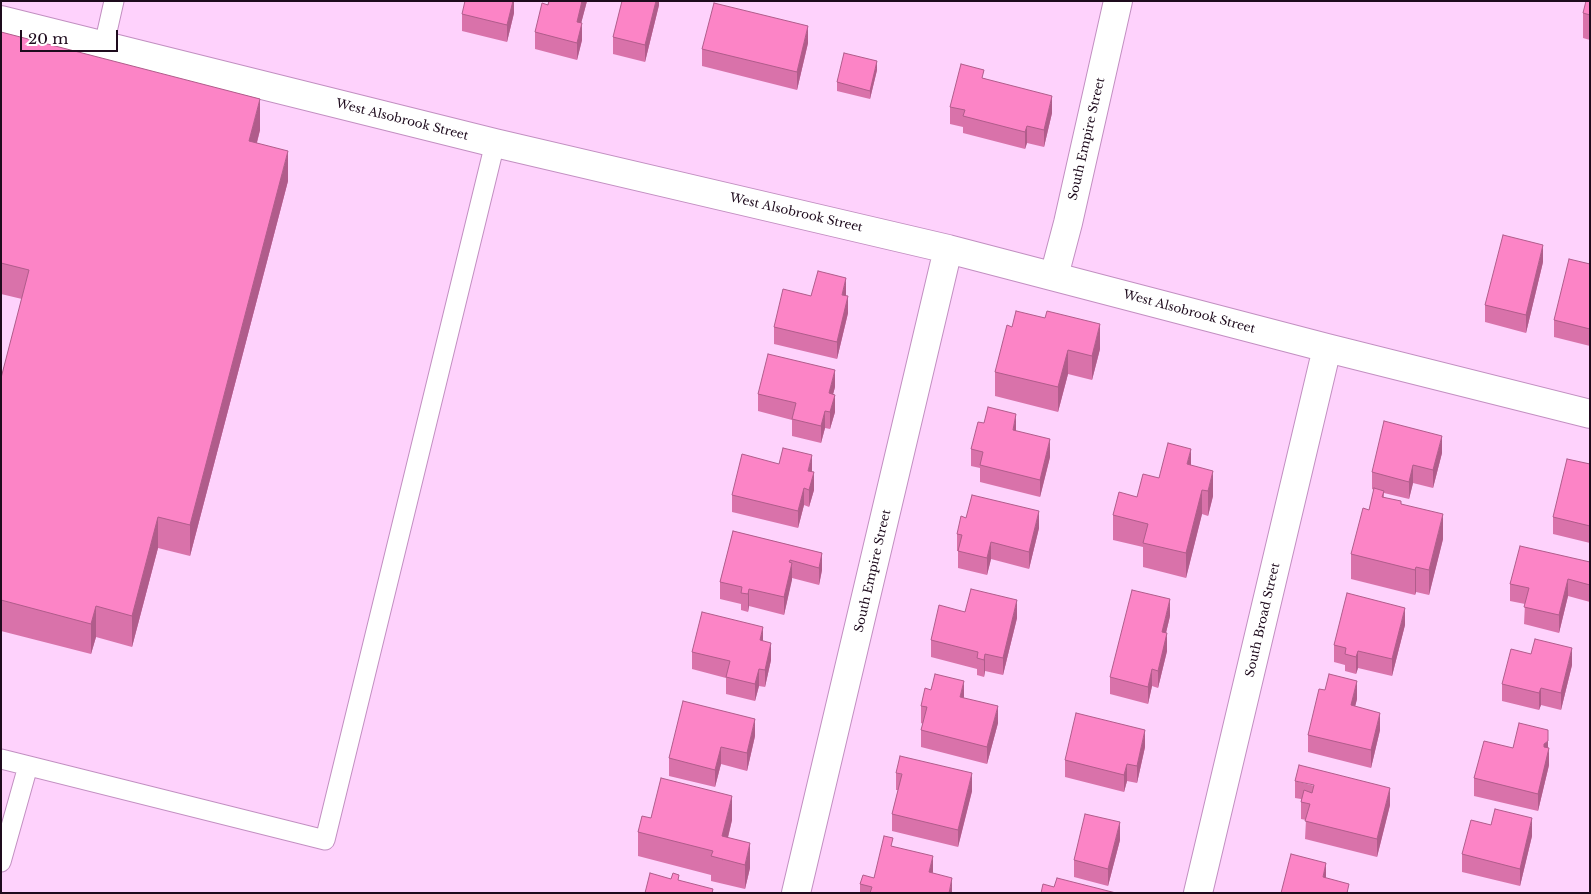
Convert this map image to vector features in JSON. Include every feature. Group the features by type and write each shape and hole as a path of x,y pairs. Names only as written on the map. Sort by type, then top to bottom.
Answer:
{"street":[{"name":"South Empire Street","path":"1054,276 1068,223 1118,1"},
{"name":"West Alsobrook Street","path":"1,20 495,143 948,249 1327,348 1590,414"},
{"name":"South Empire Street","path":"796,893 948,249"},
{"name":"South Broad Street","path":"1198,893 1327,348"}],"lane":[{"path":"104,45 114,1"},
{"path":"1,759 325,840 495,143"},
{"path":"1,862 28,766"}],"building":[{"path":"465,1 513,1 507,25 462,14"},
{"path":"549,1 582,1 577,22 582,23 577,43 535,32 542,3 548,5"},
{"path":"622,1 656,1 645,45 613,37"},
{"path":"1586,1 1590,1 1590,15 1583,13"},
{"path":"714,3 808,26 797,72 702,49"},
{"path":"1,32 260,99 249,141 288,151 190,525 158,517 132,616 96,606 91,624 1,600 1,378 29,270 1,263"},
{"path":"844,53 877,61 870,91 837,82"},
{"path":"961,64 984,70 982,78 1052,96 1044,130 1027,126 1025,132 963,116 965,110 950,107"},
{"path":"1503,235 1543,245 1526,315 1485,305"},
{"path":"1569,259 1590,264 1590,329 1554,320"},
{"path":"818,271 846,278 842,295 848,296 837,342 774,327 783,289 811,296"},
{"path":"1016,311 1045,318 1047,311 1100,324 1092,356 1068,350 1058,387 995,372 1007,325 1012,327"},
{"path":"768,354 835,370 829,393 835,395 830,412 825,411 821,426 792,419 796,403 758,394"},
{"path":"988,407 1016,414 1013,430 1050,439 1040,480 980,465 983,452 971,449 978,422 984,423"},
{"path":"1384,421 1442,436 1433,470 1413,465 1409,482 1372,472"},
{"path":"1168,443 1191,449 1187,464 1213,471 1208,491 1202,490 1186,553 1143,543 1148,524 1113,515 1119,492 1137,497 1143,474 1159,478"},
{"path":"783,448 812,455 808,471 814,472 809,490 804,488 798,511 732,495 742,454 779,464"},
{"path":"1567,459 1590,464 1590,526 1553,517"},
{"path":"1374,488 1384,491 1382,497 1401,501 1401,504 1443,514 1429,570 1416,567 1415,570 1351,554 1363,508 1369,510"},
{"path":"972,495 1039,511 1029,552 991,542 987,558 958,551 962,535 957,534 961,516 966,518"},
{"path":"733,531 822,553 819,568 790,560 789,562 792,563 784,597 749,589 748,594 741,593 742,587 720,582"},
{"path":"1520,546 1590,562 1590,585 1568,579 1559,615 1524,607 1529,588 1510,584"},
{"path":"971,589 1017,600 1003,658 985,654 984,660 977,658 978,652 931,640 939,605 965,612"},
{"path":"1132,590 1170,599 1162,632 1167,633 1158,671 1152,669 1148,687 1110,677"},
{"path":"1347,593 1405,608 1392,659 1358,651 1356,657 1345,654 1346,648 1334,645"},
{"path":"702,612 763,627 760,640 771,643 765,670 759,669 755,684 726,677 730,661 692,652"},
{"path":"1535,639 1572,648 1561,693 1541,688 1539,693 1502,684 1511,649 1531,654"},
{"path":"935,674 964,681 960,697 998,706 987,747 921,730 927,707 921,706 925,688 931,690"},
{"path":"1329,674 1357,681 1351,705 1380,713 1371,750 1308,735 1319,689 1325,690"},
{"path":"683,701 755,719 747,753 721,747 715,770 669,758"},
{"path":"1076,713 1145,730 1137,766 1127,764 1124,775 1065,760"},
{"path":"1519,723 1548,730 1548,741 1544,744 1544,747 1549,748 1538,794 1474,778 1484,741 1513,748"},
{"path":"900,756 972,773 958,830 892,814 902,774 896,773"},
{"path":"1299,765 1390,788 1377,839 1305,821 1310,804 1301,802 1304,790 1312,793 1314,785 1295,781"},
{"path":"661,778 732,796 722,836 750,843 745,865 711,856 713,851 638,832 642,816 651,818"},
{"path":"1495,809 1532,818 1520,869 1462,854 1471,820 1491,825"},
{"path":"1085,814 1120,822 1108,869 1074,860"},
{"path":"884,836 893,838 891,846 933,856 929,872 952,878 949,893 870,893 872,887 860,884 863,875 874,878"},
{"path":"1291,854 1326,863 1323,877 1349,884 1347,893 1281,893"},
{"path":"650,873 671,879 673,873 679,875 678,880 713,889 712,893 645,893"},
{"path":"1057,878 1116,893 1041,893 1043,884 1054,887"}]}
